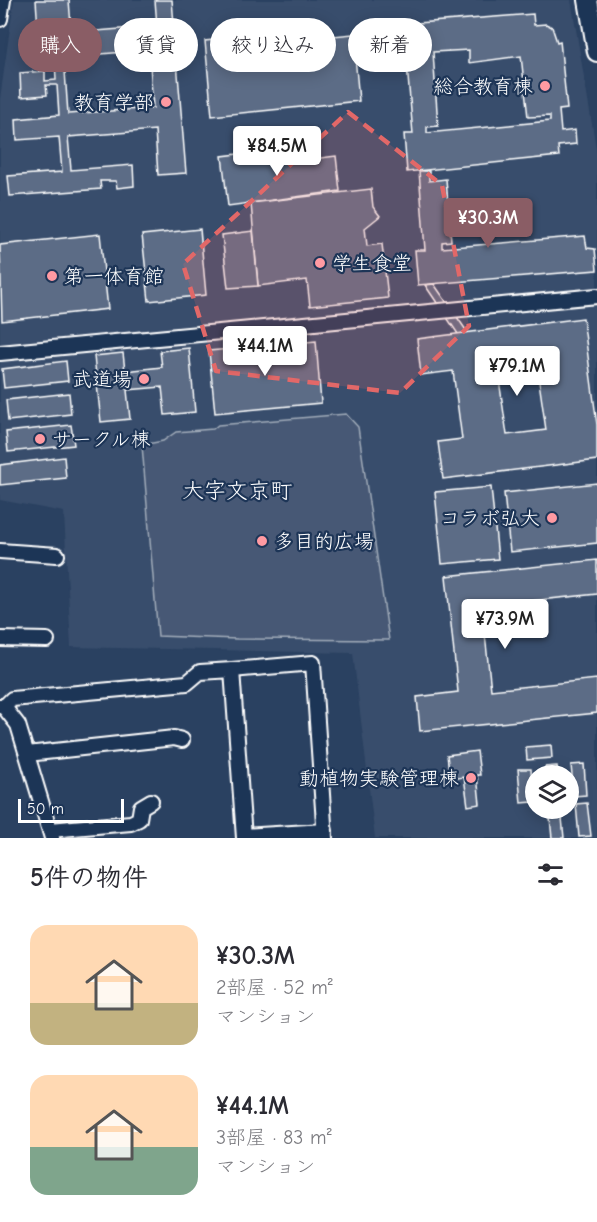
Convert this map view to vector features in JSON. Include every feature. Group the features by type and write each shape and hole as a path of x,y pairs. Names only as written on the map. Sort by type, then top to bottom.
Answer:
{"main road":[{"path":"588,0 597,52"}],"street":[{"path":"0,19 3,0"},
{"path":"0,353 597,296"},
{"path":"0,551 57,555"},
{"path":"0,639 47,640"},
{"path":"151,801 141,807 139,819 131,823 51,834 18,725 2,706 12,699 186,683 200,672 314,663 325,835 244,837 232,670"},
{"path":"27,754 174,738 182,740"}],"highlighted area":[{"path":"348,112 442,185 469,326 400,393 216,371 183,264"}],"shaded area":[{"path":"14,0 571,0 597,154 597,838 375,838 353,653 71,647 64,512 0,500 0,99"},
{"name":"多目的広場","path":"346,414 358,427 389,640 158,636 142,445 163,441 176,432 213,429 218,425"}],"building":[{"name":"教育学部","path":"36,0 69,0 70,18 37,18"},
{"name":"教育学部","path":"155,0 172,0 173,18 156,18"},
{"name":"総合教育棟","path":"533,14 534,25 546,24 552,27 557,42 560,41 567,109 559,110 561,132 575,130 576,144 558,146 559,156 407,172 404,134 413,134 408,72 432,72 432,22","holes":["469,50 469,63 521,56 528,117 550,116 550,121 427,133 427,127 438,126 433,52"]},
{"name":"教育学部","path":"114,30 114,53 102,54 102,31"},
{"path":"348,34 348,72 356,72 359,101 212,116 205,41 210,40 210,72 336,72 336,36"},
{"name":"教育学部","path":"45,72 45,81 56,80 56,72 65,72 68,114 153,108 151,72 178,72 186,173 158,175 155,130 68,137 71,170 133,165 134,186 117,188 116,181 100,181 101,189 10,196 8,176 62,172 59,137 17,140 16,119 59,115 57,85 46,85 47,95 21,97 20,73"},
{"path":"287,148 289,162 336,156 340,191 228,206 222,156"},
{"path":"419,171 429,171 429,181 446,179 451,241 442,242 442,248 585,236 587,248 595,249 597,270 418,285 415,250 425,250"},
{"name":"学生食堂","path":"371,189 373,207 380,216 365,228 367,246 382,244 388,298 310,306 307,280 258,286 251,203"},
{"path":"200,229 206,295 149,301 142,235"},
{"path":"253,231 258,286 228,288 222,235"},
{"name":"第一体育館","path":"100,234 108,309 2,321 0,245"},
{"path":"434,284 468,333 458,334 425,285"},
{"path":"583,318 597,425 597,460 443,479 438,442 462,439 453,371 421,375 417,339","holes":["536,361 546,430 507,435 497,366"]},
{"path":"316,341 321,403 215,413 209,351"},
{"name":"武道場","path":"189,348 195,412 165,415 162,387 127,390 130,419 101,422 94,356 123,353 125,371 162,367 160,351"},
{"name":"サークル棟","path":"66,361 68,381 4,388 2,369"},
{"name":"サークル棟","path":"69,393 71,414 8,421 6,400"},
{"name":"サークル棟","path":"71,425 74,445 8,452 6,432"},
{"name":"サークル棟","path":"64,457 66,478 0,485 0,465"},
{"name":"コラボ弘大","path":"597,483 597,543 510,552 504,493"},
{"path":"491,487 498,559 442,564 435,492"},
{"path":"597,560 597,594 482,606 491,690 597,679 597,713 420,731 417,697 458,692 446,576"},
{"path":"551,745 552,758 527,760 526,747"},
{"name":"動植物実験管理棟","path":"477,751 480,804 468,806 464,777 450,779 447,755"},
{"path":"584,764 586,795 579,796 579,765 571,765"},
{"path":"518,769 525,769 525,803 521,803"},
{"path":"587,803 591,836 579,837 579,804"},
{"path":"550,819 562,819 564,838 552,838"}],"place":[{"name":"総合教育棟","path":"545,86"},
{"name":"教育学部","path":"166,102"},
{"name":"学生食堂","path":"320,263"},
{"name":"第一体育館","path":"52,276"},
{"name":"武道場","path":"144,379"},
{"name":"サークル棟","path":"40,439"},
{"name":"コラボ弘大","path":"552,518"},
{"name":"多目的広場","path":"262,541"},
{"name":"動植物実験管理棟","path":"471,778"}],"district":[{"name":"大字文京町","path":"237,490"}]}
